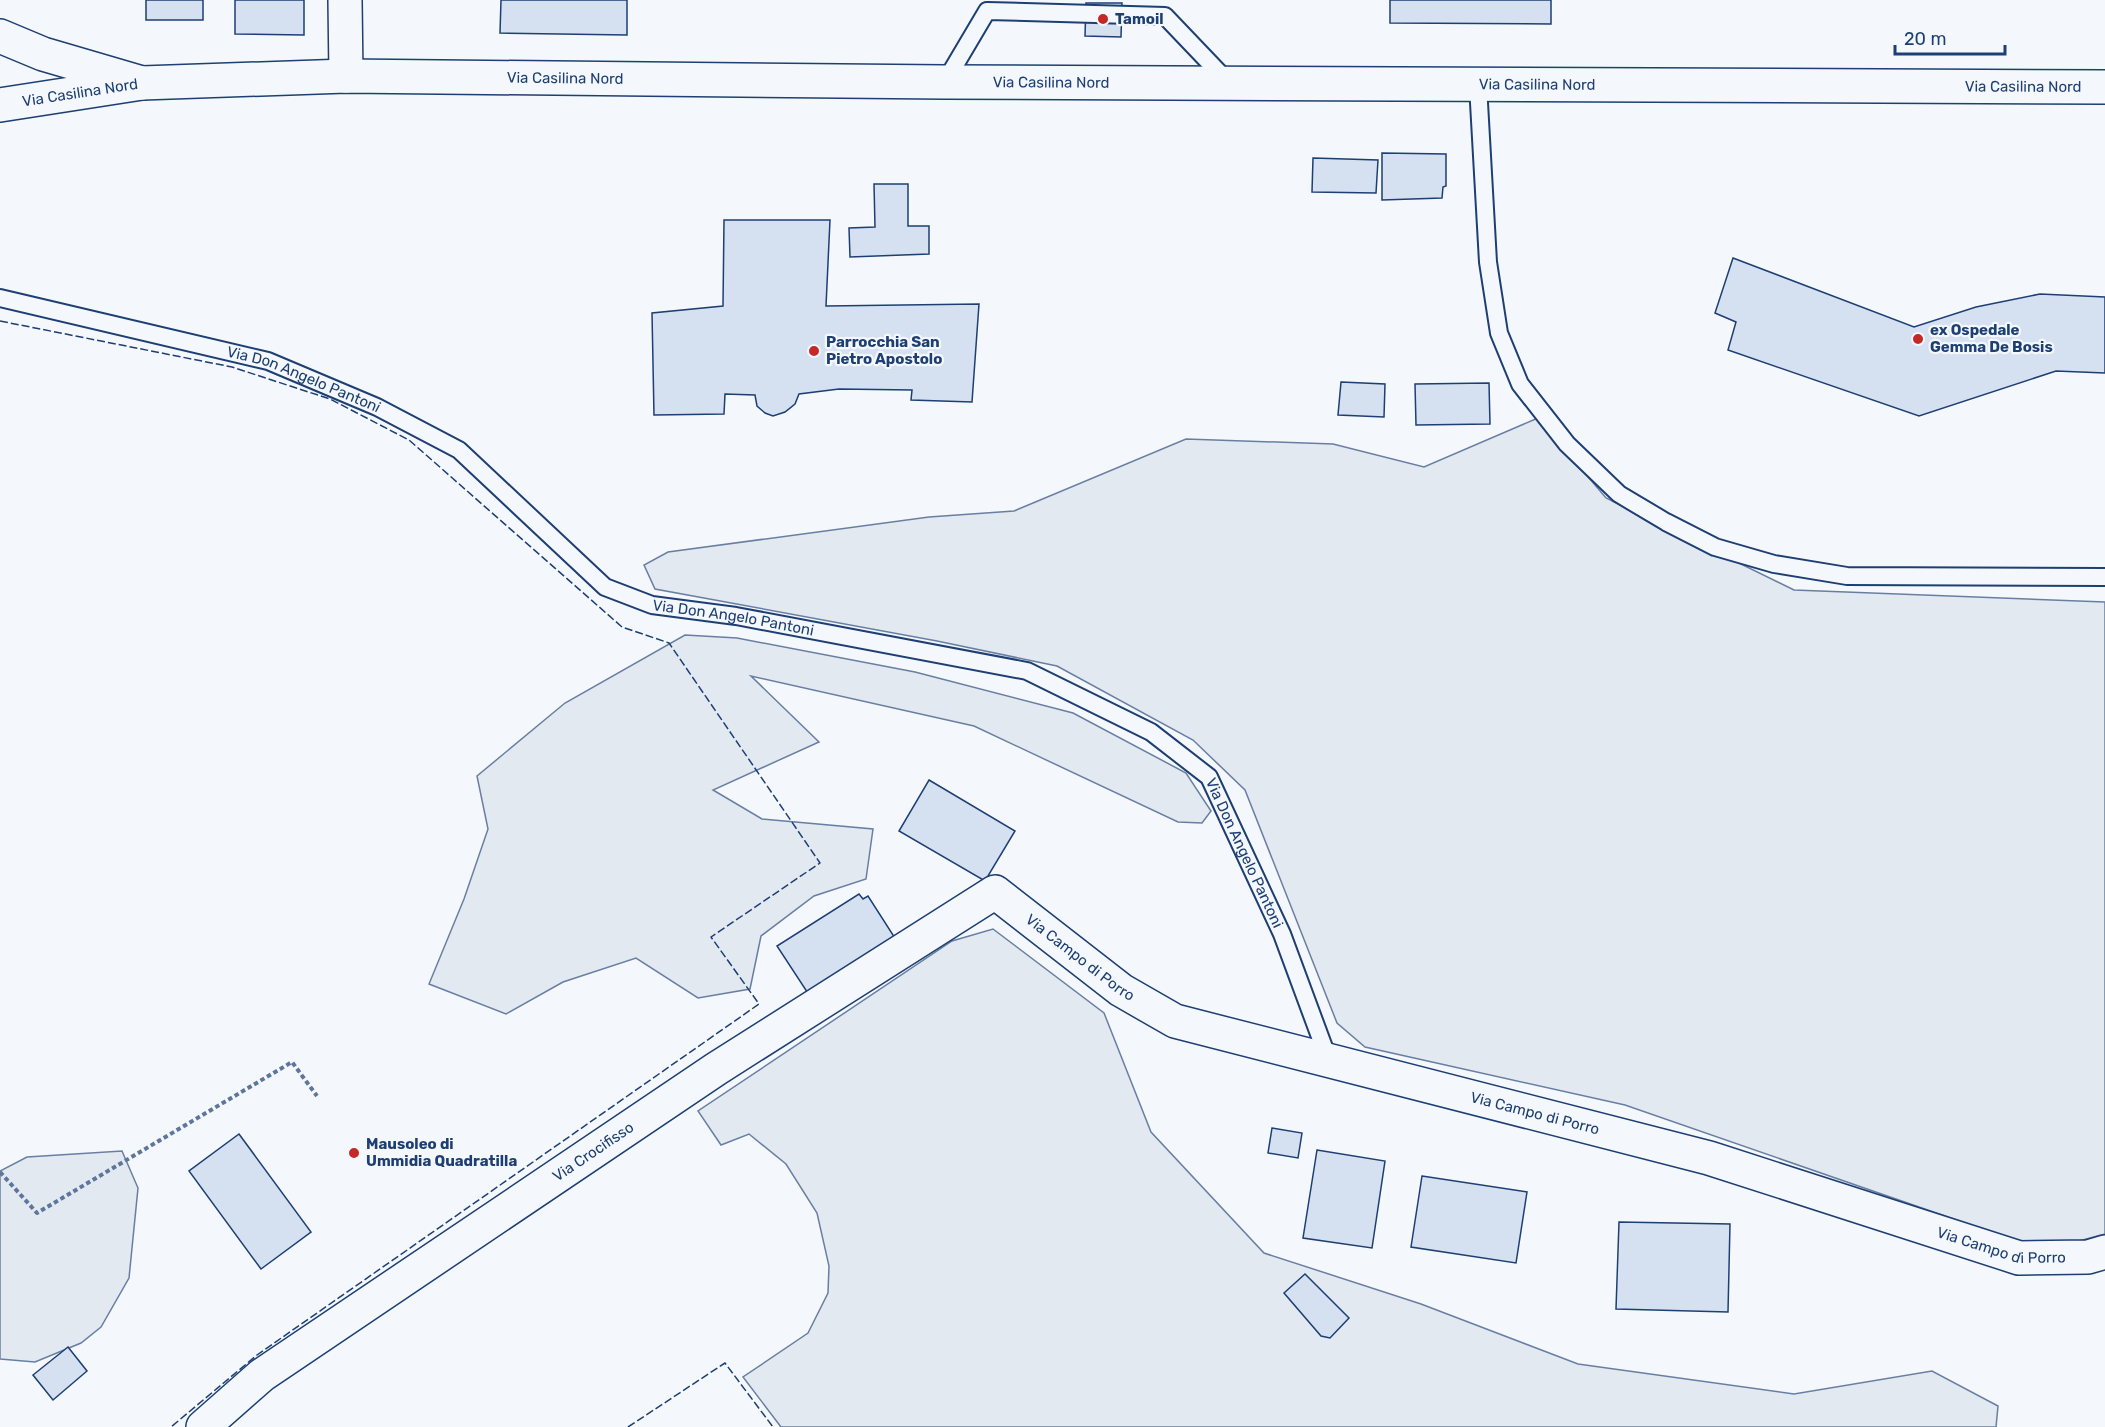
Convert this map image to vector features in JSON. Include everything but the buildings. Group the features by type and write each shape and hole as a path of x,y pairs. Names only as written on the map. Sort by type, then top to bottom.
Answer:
{"street":[{"path":"345,0 346,76"},
{"path":"0,36 43,54 142,83"},
{"name":"Via Casilina Nord","path":"0,105 142,83 346,76 945,82 2105,87"},
{"name":"Via Campo di Porro","path":"995,892 1121,990 1175,1021 1709,1158 2019,1258 2088,1257 2105,1252"},
{"name":"Via Crocifisso","path":"203,1427 262,1375 716,1069 995,892"}],"lane":[{"path":"945,82 987,11 1165,16 1228,82"},
{"path":"1478,85 1488,262 1499,333 1520,384 1568,444 1619,494 1715,547 1774,564 1847,576 2105,577"},
{"name":"Via Don Angelo Pantoni","path":"0,298 268,361 377,407 459,450 605,587 652,605 736,616 1027,671 1151,732 1209,777 1282,934 1329,1062"}],"path":[{"path":"0,1172 37,1213 292,1062 317,1096"}],"shaded area":[{"path":"1538,418 1606,498 1794,590 2105,602 2105,1234 2064,1245 2017,1241 1625,1105 1365,1047 1337,1023 1245,790 1193,740 1057,666 937,641 655,589 644,565 668,552 929,517 1014,511 1186,439 1333,444 1424,467"},
{"path":"685,635 737,638 915,672 1073,713 1186,773 1211,811 1202,823 1178,822 974,726 751,676 819,742 713,790 762,819 873,829 866,879 814,896 761,936 750,989 698,998 636,958 563,982 506,1014 429,984 464,899 488,829 477,776 565,703"},
{"path":"993,929 1104,1013 1151,1132 1264,1253 1421,1304 1578,1364 1794,1394 1932,1371 1998,1406 1996,1427 781,1427 743,1377 808,1333 828,1293 829,1266 817,1213 786,1164 749,1134 721,1145 698,1111 952,941"},
{"path":"122,1151 138,1188 129,1278 101,1327 81,1343 35,1362 0,1359 0,1171 27,1157"}],"fence":[{"path":"0,321 232,367 330,399 409,440 622,627 669,643 820,863 711,937 759,1004 257,1355 171,1427"},
{"path":"628,1427 725,1363 773,1427"}],"place":[{"name":"Tamoil","path":"1103,19"},
{"name":"ex Ospedale Gemma De Bosis","path":"1918,339"},
{"name":"Parrocchia San Pietro Apostolo","path":"814,351"},
{"name":"Mausoleo di Ummidia Quadratilla","path":"354,1153"}]}
